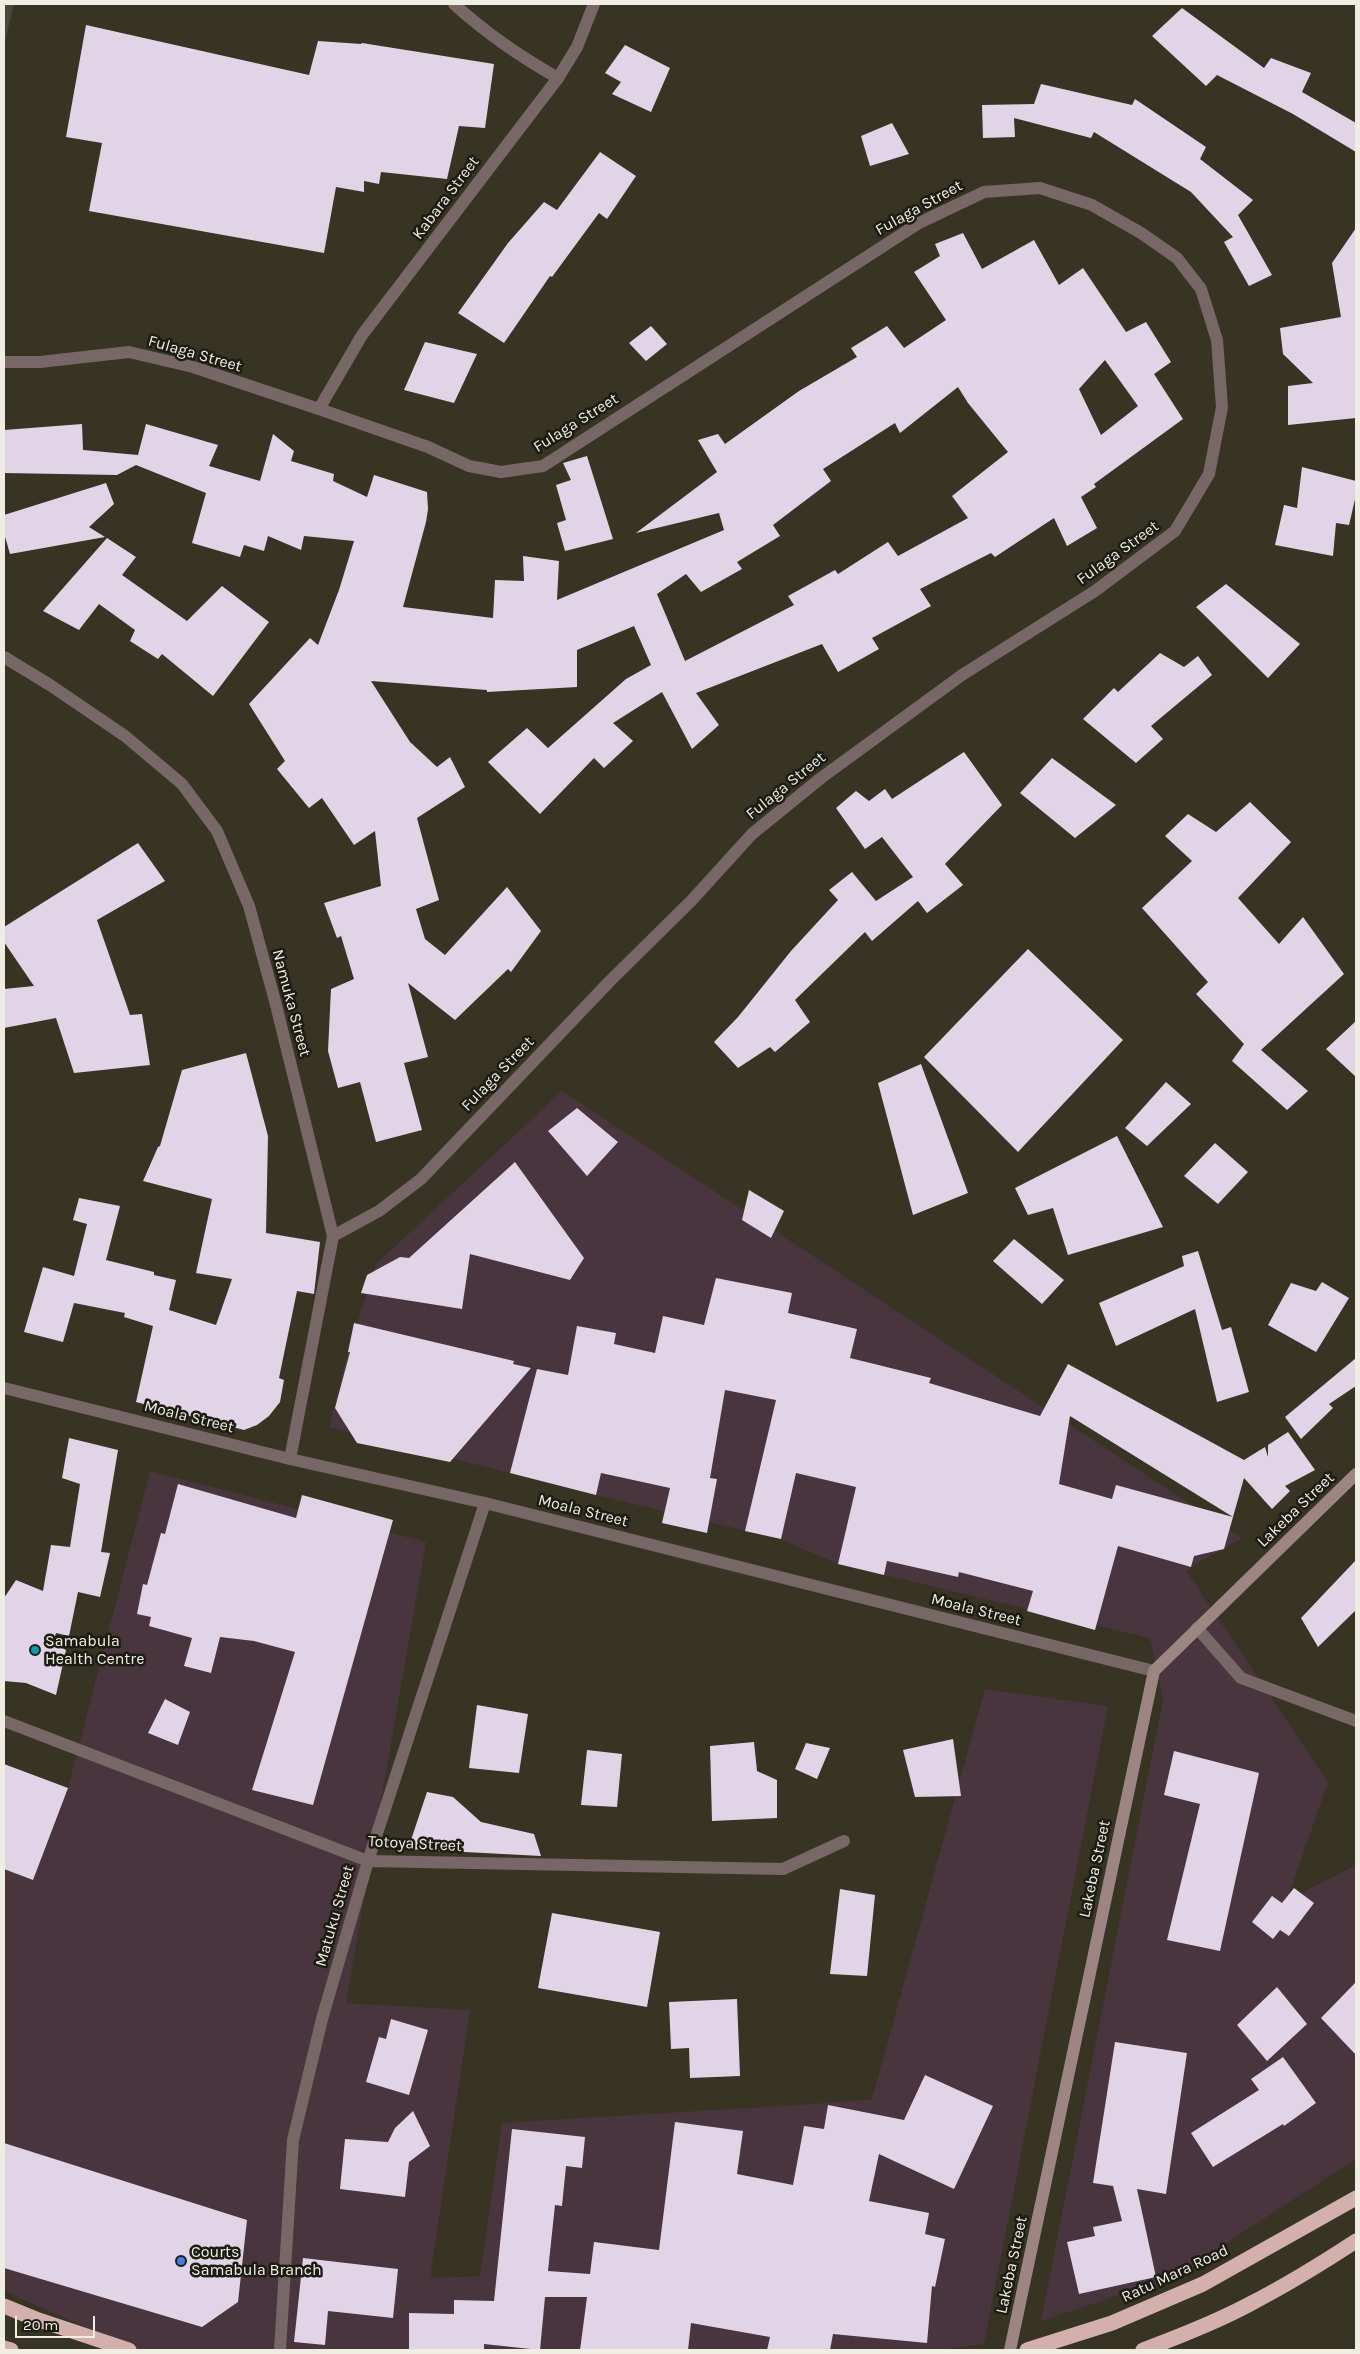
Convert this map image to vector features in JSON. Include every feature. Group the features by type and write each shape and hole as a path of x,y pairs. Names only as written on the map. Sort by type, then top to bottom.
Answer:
{"highway":[{"name":"Ratu Mara Road","path":"1026,2350 1112,2323 1203,2284 1356,2198"},
{"path":"1143,2350 1200,2328 1247,2306 1297,2279 1356,2241"},
{"path":"4,2306 36,2320 129,2350"},
{"path":"4,2348 11,2350"}],"main road":[{"name":"Lakeba Street","path":"1010,2350 1154,1671 1356,1474"}],"street":[{"path":"454,4 484,32 558,78"},
{"name":"Kabara Street","path":"319,409 362,335 558,78 577,47 594,4"},
{"name":"Fulaga Street","path":"4,362 40,362 128,352 193,368 428,447 469,466 501,472 543,466 919,223 984,192 1040,188 1092,205 1177,258 1201,289 1217,340 1222,406 1209,474 1176,532 1095,590 962,675 821,778 752,834 692,900 609,982 420,1179 379,1211 333,1236"},
{"name":"Namuka Street","path":"4,657 50,685 125,736 182,784 217,831 249,906 275,1001 333,1236 290,1459"},
{"name":"Moala Street","path":"4,1388 290,1459 485,1504 1154,1671"},
{"name":"Matuku Street","path":"280,2350 293,2140 322,2019 368,1861 485,1504"},
{"path":"1198,1628 1241,1678 1356,1721"},
{"name":"Totoya Street","path":"4,1721 368,1861 783,1869 844,1841"}],"shaded area":[{"path":"562,1091 1242,1538 1191,1567 1187,1572 1328,1782 1287,1900 1356,1865 1356,2159 1234,2238 1183,2274 1041,2321 1163,1700 1150,1638 838,1564 780,1539 596,1495 329,1427 348,1352 376,1264"},
{"path":"150,1471 426,1542 346,2003 470,2010 430,2278 480,2276 502,2123 872,2099 985,1689 1108,1706 984,2344 939,2350 137,2350 4,2291 4,1768 68,1788"}],"green space":[{"path":"4,4 14,4 4,45"}],"building":[{"path":"1182,8 1264,68 1271,58 1311,73 1302,92 1356,123 1356,152 1293,114 1217,75 1206,86 1152,36"},
{"path":"86,25 309,75 318,41 362,43 494,64 485,128 459,126 447,179 381,172 379,184 364,181 364,192 336,187 324,253 89,211 102,143 66,137"},
{"path":"625,45 670,68 651,112 612,94 621,82 605,73"},
{"path":"1041,84 1132,105 1135,99 1206,147 1200,159 1253,200 1238,215 1272,275 1249,286 1224,242 1233,237 1191,192 1094,132 1091,138 1014,118 1015,137 983,138 982,105 1034,104"},
{"path":"892,123 909,154 870,166 861,136"},
{"path":"600,152 636,176 607,219 599,213 552,277 550,276 504,343 458,313 508,243 544,202 557,210"},
{"path":"1356,228 1356,418 1288,425 1288,386 1313,383 1283,354 1280,328 1341,317 1332,263"},
{"path":"963,233 982,269 1034,240 1059,285 1083,268 1126,332 1146,322 1171,362 1154,374 1183,419 1094,484 1096,487 1081,497 1097,528 1067,546 1054,518 995,557 991,553 920,589 931,606 872,638 879,649 838,672 822,644 696,693 719,725 692,749 662,692 613,723 633,741 604,768 594,758 540,814 488,762 527,728 548,748 626,679 651,665 634,626 577,650 577,687 487,692 487,690 371,681 410,742 437,767 450,757 465,787 417,818 439,900 416,909 425,939 445,955 507,887 541,931 511,972 508,969 455,1020 408,983 428,1057 404,1063 422,1130 376,1142 360,1082 338,1088 328,1051 331,989 354,979 341,936 337,938 324,903 381,886 375,831 354,845 322,798 309,808 277,769 285,761 249,704 310,638 318,645 339,590 354,541 304,536 301,550 268,536 264,551 244,545 240,557 192,543 206,493 136,465 117,475 4,473 4,430 82,424 83,450 138,455 146,424 218,445 209,466 260,481 273,434 294,451 291,461 334,474 333,481 367,497 374,475 427,492 428,509 426,522 403,607 493,618 495,580 524,581 523,556 559,561 557,600 724,530 719,513 636,533 717,472 698,440 718,434 725,444 799,391 857,357 851,348 887,326 904,348 946,320 914,272 940,256 935,244","holes":["1105,360 1138,406 1101,435 1079,389","958,387 968,403 1008,452 952,496 968,518 898,556 888,542 838,574 835,570 788,596 794,605 685,661 657,594 686,574 701,592 742,569 737,562 780,536 773,525 831,481 823,469 895,423 900,433"]},
{"path":"651,326 667,344 646,361 629,343"},
{"path":"425,342 477,354 454,403 404,390"},
{"path":"587,456 613,539 565,551 557,523 566,520 556,485 571,480 563,463"},
{"path":"1302,467 1356,481 1356,495 1349,525 1336,523 1333,556 1275,545 1284,505 1297,508"},
{"path":"106,483 114,504 89,527 105,537 10,554 4,533 4,515"},
{"path":"107,538 136,557 122,575 187,621 222,586 269,622 213,696 162,654 158,659 130,641 135,630 99,604 79,630 43,611"},
{"path":"1226,584 1300,644 1268,678 1196,607"},
{"path":"1160,653 1184,667 1198,656 1212,675 1151,726 1163,739 1136,763 1083,719 1114,688 1118,692"},
{"path":"964,752 1002,805 945,864 963,885 927,913 918,901 872,941 865,932 795,1000 810,1022 775,1052 770,1047 738,1068 714,1042 738,1017 791,951 838,900 829,890 852,872 876,901 913,877 882,837 865,849 836,808 856,791 869,801 885,789 892,799"},
{"path":"1052,758 1116,805 1075,838 1020,793"},
{"path":"1250,802 1291,842 1238,898 1279,944 1303,917 1344,974 1261,1050 1308,1091 1287,1110 1232,1061 1244,1044 1196,994 1208,982 1142,908 1192,861 1165,836 1188,814 1216,832"},
{"path":"138,843 165,881 97,920 130,1015 142,1014 150,1065 74,1073 56,1018 4,1028 4,989 34,986 4,942 4,927"},
{"path":"1028,949 1123,1040 1018,1152 924,1057"},
{"path":"1356,1021 1356,1077 1326,1049"},
{"path":"246,1053 268,1136 266,1233 320,1242 314,1294 297,1291 279,1378 284,1380 280,1402 269,1416 257,1425 244,1430 136,1402 153,1326 124,1317 125,1313 74,1303 63,1342 24,1332 43,1267 74,1276 87,1224 73,1220 79,1198 120,1206 106,1260 154,1272 154,1275 176,1280 169,1310 216,1325 232,1279 196,1273 212,1199 143,1181 160,1146 182,1070"},
{"path":"921,1064 968,1193 913,1215 878,1083"},
{"path":"1166,1082 1191,1104 1147,1146 1125,1128"},
{"path":"577,1108 618,1142 587,1176 548,1131"},
{"path":"1117,1136 1163,1227 1068,1255 1053,1208 1028,1215 1015,1188"},
{"path":"1215,1143 1248,1172 1218,1204 1184,1176"},
{"path":"515,1162 584,1258 570,1280 470,1254 462,1309 361,1293 367,1275 400,1257 409,1258"},
{"path":"749,1190 784,1211 771,1238 742,1220"},
{"path":"1014,1239 1064,1280 1042,1304 993,1261"},
{"path":"1198,1251 1222,1330 1231,1327 1249,1392 1217,1402 1195,1309 1116,1346 1099,1303 1184,1266 1182,1256"},
{"path":"716,1278 792,1293 788,1313 857,1329 850,1358 931,1378 929,1383 1040,1416 1068,1364 1244,1460 1265,1447 1268,1457 1268,1445 1288,1432 1315,1470 1285,1486 1290,1491 1272,1509 1244,1478 1224,1549 1194,1556 1191,1567 1118,1546 1095,1630 1027,1611 1033,1591 959,1572 958,1577 887,1561 884,1575 838,1564 856,1487 796,1473 781,1539 745,1531 776,1400 725,1390 710,1478 717,1479 707,1533 662,1523 670,1488 601,1473 596,1495 510,1473 537,1369 568,1375 577,1326 616,1333 614,1344 655,1353 663,1316 704,1325","holes":["1070,1416 1233,1517 1116,1485 1112,1499 1059,1484"]},
{"path":"1322,1282 1349,1298 1316,1352 1268,1325 1291,1283 1316,1291"},
{"path":"354,1323 514,1361 513,1364 531,1368 450,1462 357,1443 335,1408 350,1352 348,1352"},
{"path":"1356,1358 1356,1386 1329,1404 1333,1408 1301,1439 1285,1417"},
{"path":"69,1438 118,1450 101,1552 110,1553 100,1597 78,1592 69,1636 56,1633 53,1643 66,1650 56,1695 26,1683 4,1681 4,1598 16,1580 43,1591 51,1545 70,1547 80,1484 62,1478"},
{"path":"178,1484 296,1518 302,1495 393,1520 313,1805 252,1790 295,1652 254,1641 220,1637 211,1673 184,1666 192,1638 149,1626 151,1617 137,1614 143,1584 147,1585 161,1533 165,1534"},
{"path":"1356,1560 1356,1610 1318,1647 1301,1618"},
{"path":"165,1699 190,1712 178,1745 148,1733"},
{"path":"477,1705 528,1714 519,1773 469,1768"},
{"path":"953,1739 961,1796 915,1797 903,1750"},
{"path":"754,1742 757,1771 777,1780 777,1818 712,1821 710,1746"},
{"path":"806,1743 830,1748 817,1779 795,1769"},
{"path":"587,1750 622,1754 617,1807 581,1805"},
{"path":"1174,1751 1259,1773 1220,1951 1167,1940 1200,1804 1164,1795"},
{"path":"4,1764 68,1788 33,1880 4,1869"},
{"path":"427,1792 453,1797 481,1822 534,1834 541,1856 408,1849"},
{"path":"1294,1888 1314,1903 1289,1936 1280,1930 1273,1939 1252,1922 1272,1896 1282,1903"},
{"path":"840,1889 875,1895 867,1976 830,1974"},
{"path":"552,1913 660,1932 647,2007 538,1988"},
{"path":"1356,1982 1356,2055 1321,2018"},
{"path":"1277,1987 1307,2024 1267,2061 1237,2025"},
{"path":"737,1999 740,2076 690,2078 689,2048 671,2049 669,2002"},
{"path":"391,2019 428,2030 409,2095 366,2082 379,2037 386,2039"},
{"path":"1115,2042 1187,2053 1166,2194 1137,2189 1156,2277 1079,2294 1067,2242 1095,2236 1093,2227 1122,2221 1113,2186 1093,2183"},
{"path":"1283,2057 1316,2103 1284,2126 1283,2124 1213,2167 1191,2133 1259,2090 1251,2079"},
{"path":"925,2075 993,2106 954,2189 879,2154 869,2201 929,2213 925,2234 945,2239 935,2287 932,2286 927,2343 833,2334 830,2350 767,2350 770,2337 691,2323 688,2350 580,2350 587,2297 545,2297 540,2350 484,2344 484,2350 409,2350 409,2313 454,2314 454,2300 494,2301 512,2129 585,2137 582,2168 566,2166 562,2206 555,2205 548,2271 590,2274 594,2242 659,2250 675,2122 743,2131 737,2174 793,2185 804,2126 824,2129 828,2105 904,2120"},
{"path":"413,2111 430,2146 409,2162 405,2197 340,2189 345,2139 388,2142 395,2128"},
{"path":"4,2143 247,2220 238,2302 202,2327 4,2268"},
{"path":"303,2258 398,2269 393,2318 328,2311 325,2345 294,2342"}],"place":[{"name":"Samabula Health Centre","path":"35,1650"},
{"name":"Courts Samabula Branch","path":"181,2261"}]}
